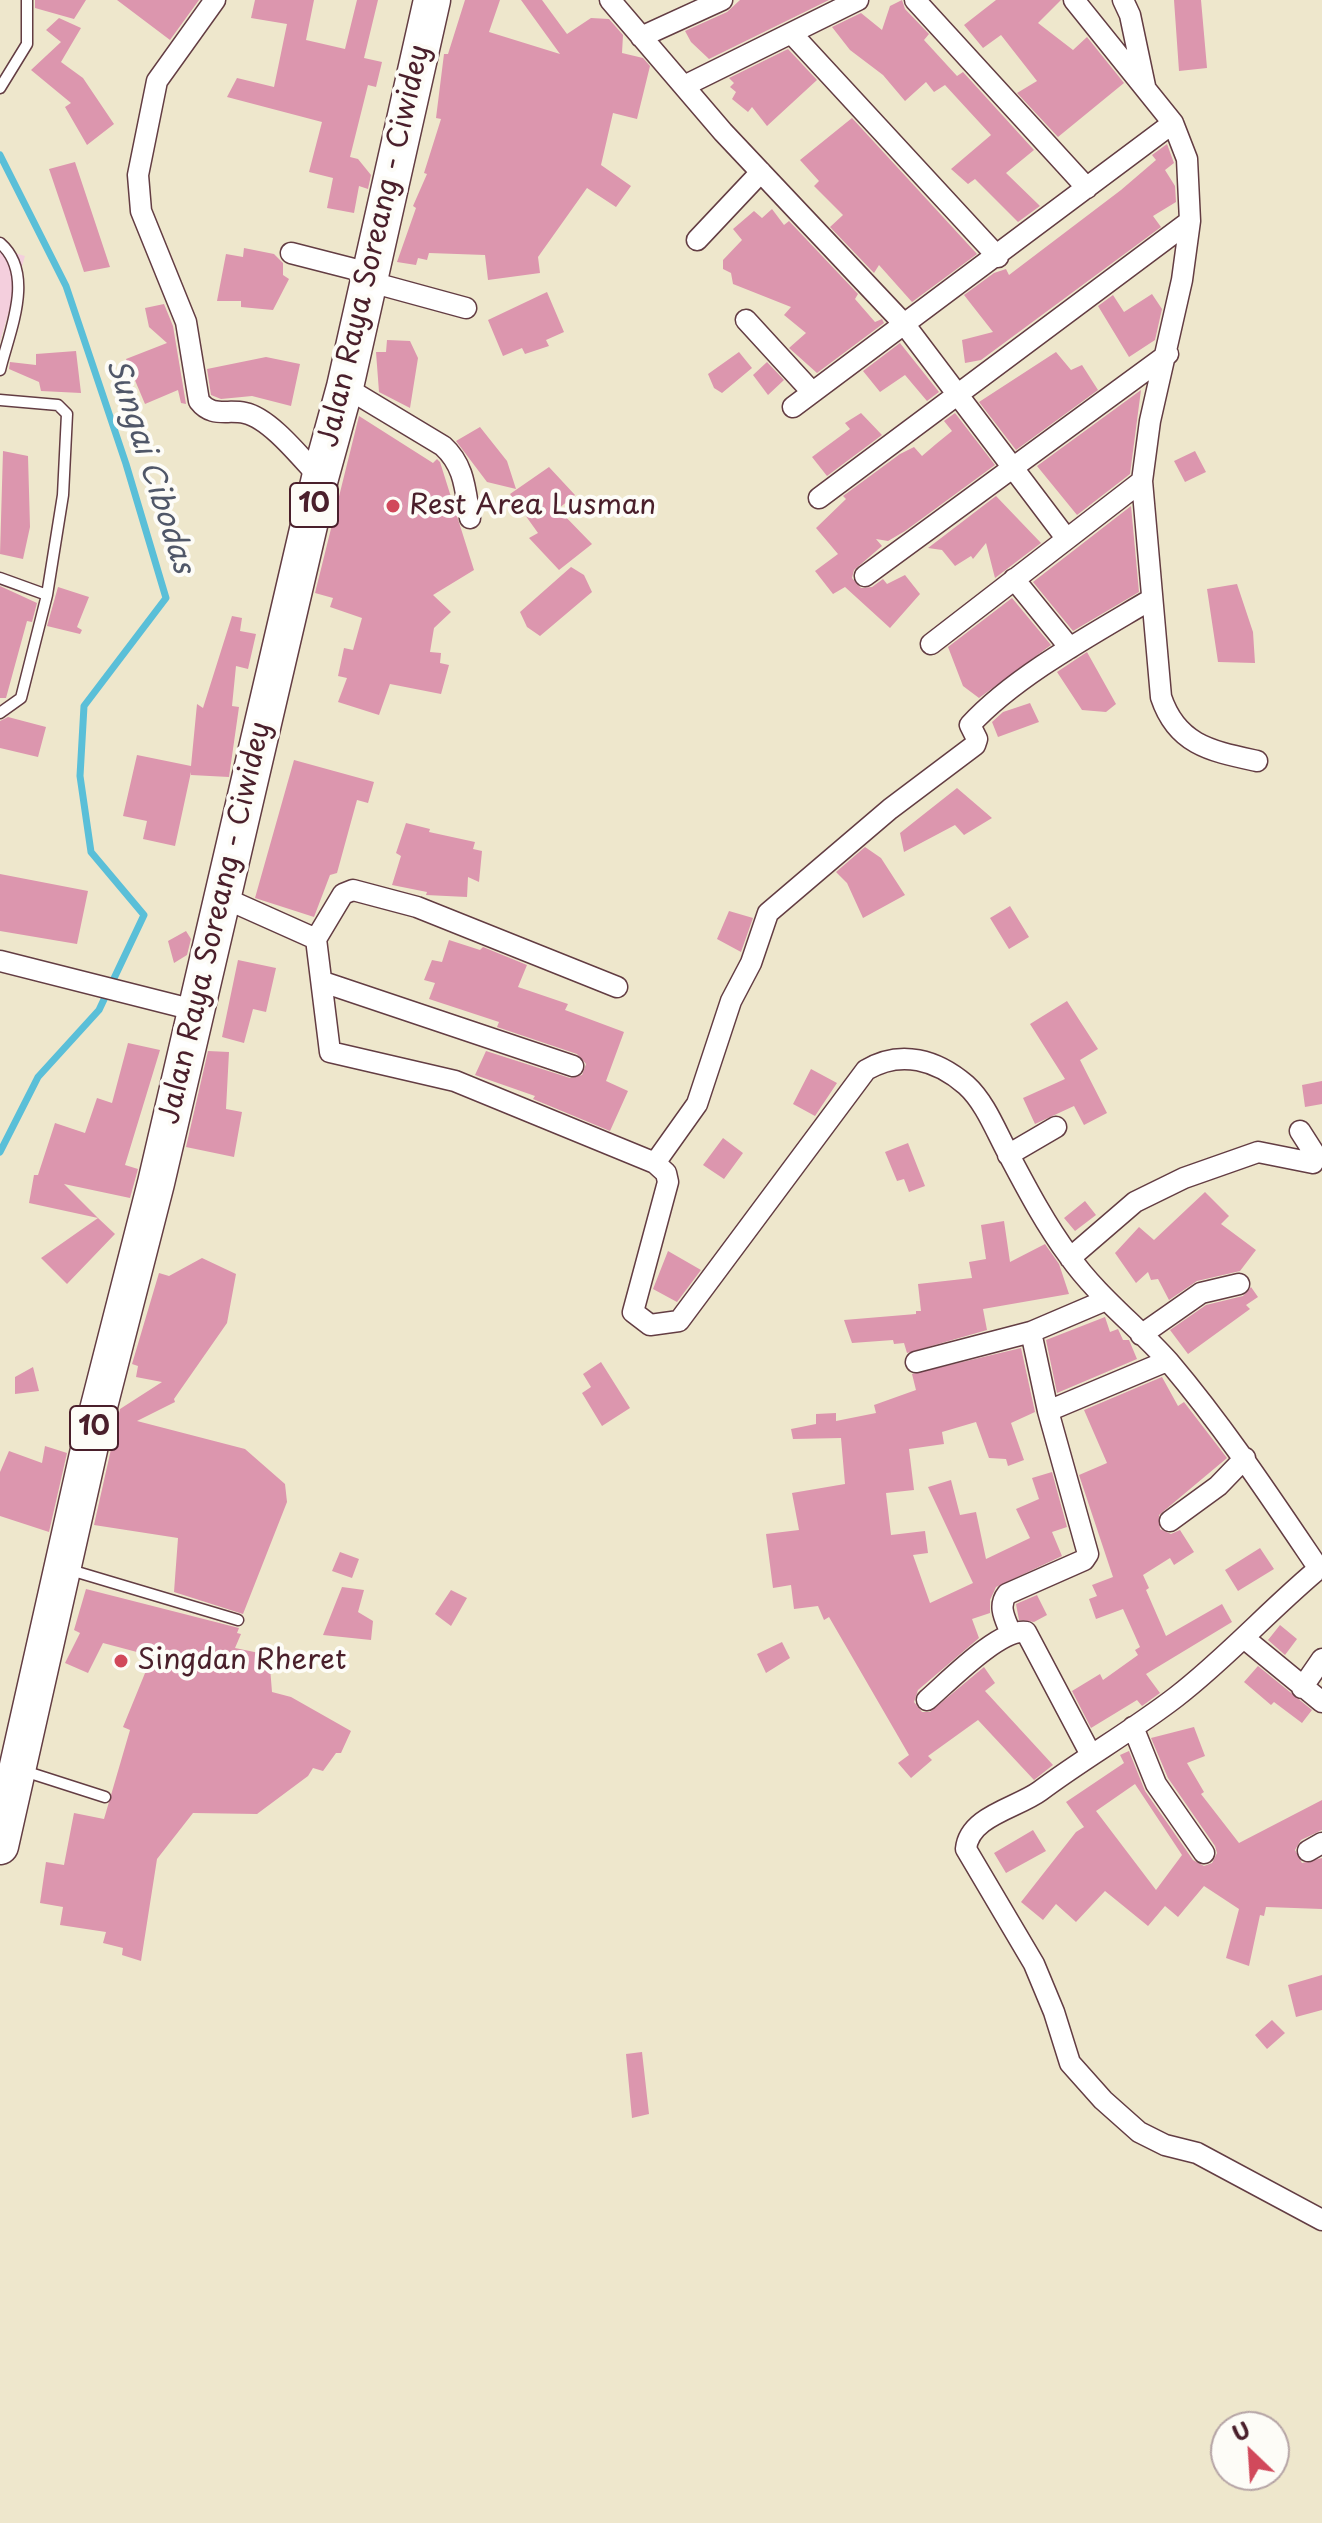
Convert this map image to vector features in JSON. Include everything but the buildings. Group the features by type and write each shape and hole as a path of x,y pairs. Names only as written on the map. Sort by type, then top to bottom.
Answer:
{"highway":[{"name":"Jalan Raya Soreang - Ciwidey","path":"0,1846 65,1568 97,1414 156,1183 320,478 345,387 432,0"}],"street":[{"path":"215,0 157,81 138,175 141,211 186,322 199,401 215,413 245,413 261,421 320,478"},
{"path":"610,0 761,172 905,325 1066,538"},
{"path":"641,37 722,0"},
{"path":"684,86 793,35 858,0"},
{"path":"915,0 1087,188"},
{"path":"1074,0 1173,123 1187,159 1190,221 1168,354 1150,421 1142,481 1150,600 1161,697 1168,717 1181,735 1219,753 1257,761"},
{"path":"1123,0 1130,15 1146,89"},
{"path":"793,35 998,257"},
{"path":"793,407 998,257 1173,123"},
{"path":"697,240 761,172"},
{"path":"819,498 1190,221"},
{"path":"291,253 466,308"},
{"path":"746,320 812,392"},
{"path":"865,576 1168,354"},
{"path":"345,387 443,446 456,458 463,472 470,518"},
{"path":"931,644 1142,481"},
{"path":"1014,579 1070,648"},
{"path":"655,1163 697,1104 731,1001 751,963 768,913 890,809 975,745 977,739 970,725 976,718 1070,648 1150,600"},
{"path":"617,987 417,907 353,890 343,894 316,939 328,1045 338,1056 455,1081 655,1163 666,1173 668,1182 633,1312 650,1325 670,1325 686,1313 858,1078 878,1063 895,1058 924,1060 944,1068 969,1087 1070,1258 1106,1300 1167,1361 1245,1458 1320,1567 1177,1697 1090,1753 1036,1793 980,1823 967,1839 966,1849 1034,1964 1070,2063 1139,2132 1165,2145 1197,2153 1322,2220"},
{"path":"222,897 316,939"},
{"path":"0,961 194,1010"},
{"path":"323,982 573,1066"},
{"path":"1008,1155 1056,1127"},
{"path":"1070,1258 1135,1202 1172,1182 1258,1152 1313,1163 1316,1156 1300,1131"},
{"path":"1141,1335 1201,1293 1239,1284"},
{"path":"916,1362 1031,1332 1106,1300"},
{"path":"1011,1634 1002,1610 1002,1601 1007,1594 1084,1560 1088,1554 1048,1411 1031,1332"},
{"path":"1048,1411 1167,1361"},
{"path":"1170,1521 1218,1486 1245,1458"},
{"path":"927,1700 985,1651 1011,1634 1026,1632 1090,1753"},
{"path":"1244,1638 1322,1702"},
{"path":"1302,1688 1322,1659"},
{"path":"1133,1727 1156,1784 1204,1853"}],"lane":[{"path":"0,88 27,44 27,0"},
{"path":"0,243 17,268 19,292 0,370"},
{"path":"0,400 58,405 67,414 63,495 47,595 21,698 0,713"},
{"path":"0,578 47,595"},
{"path":"65,1568 238,1620"},
{"path":"18,1769 105,1797"}],"shaded area":[{"path":"0,249 25,256 0,342"}],"waterway":[{"name":"Sungai Cibodas","path":"0,155 66,286 126,464 166,598 84,706 80,776 91,852 144,915 99,1010 38,1077 0,1152"}],"place":[{"name":"Rest Area Lusman","path":"393,506"},
{"name":"Singdan Rheret","path":"121,1661"}]}
